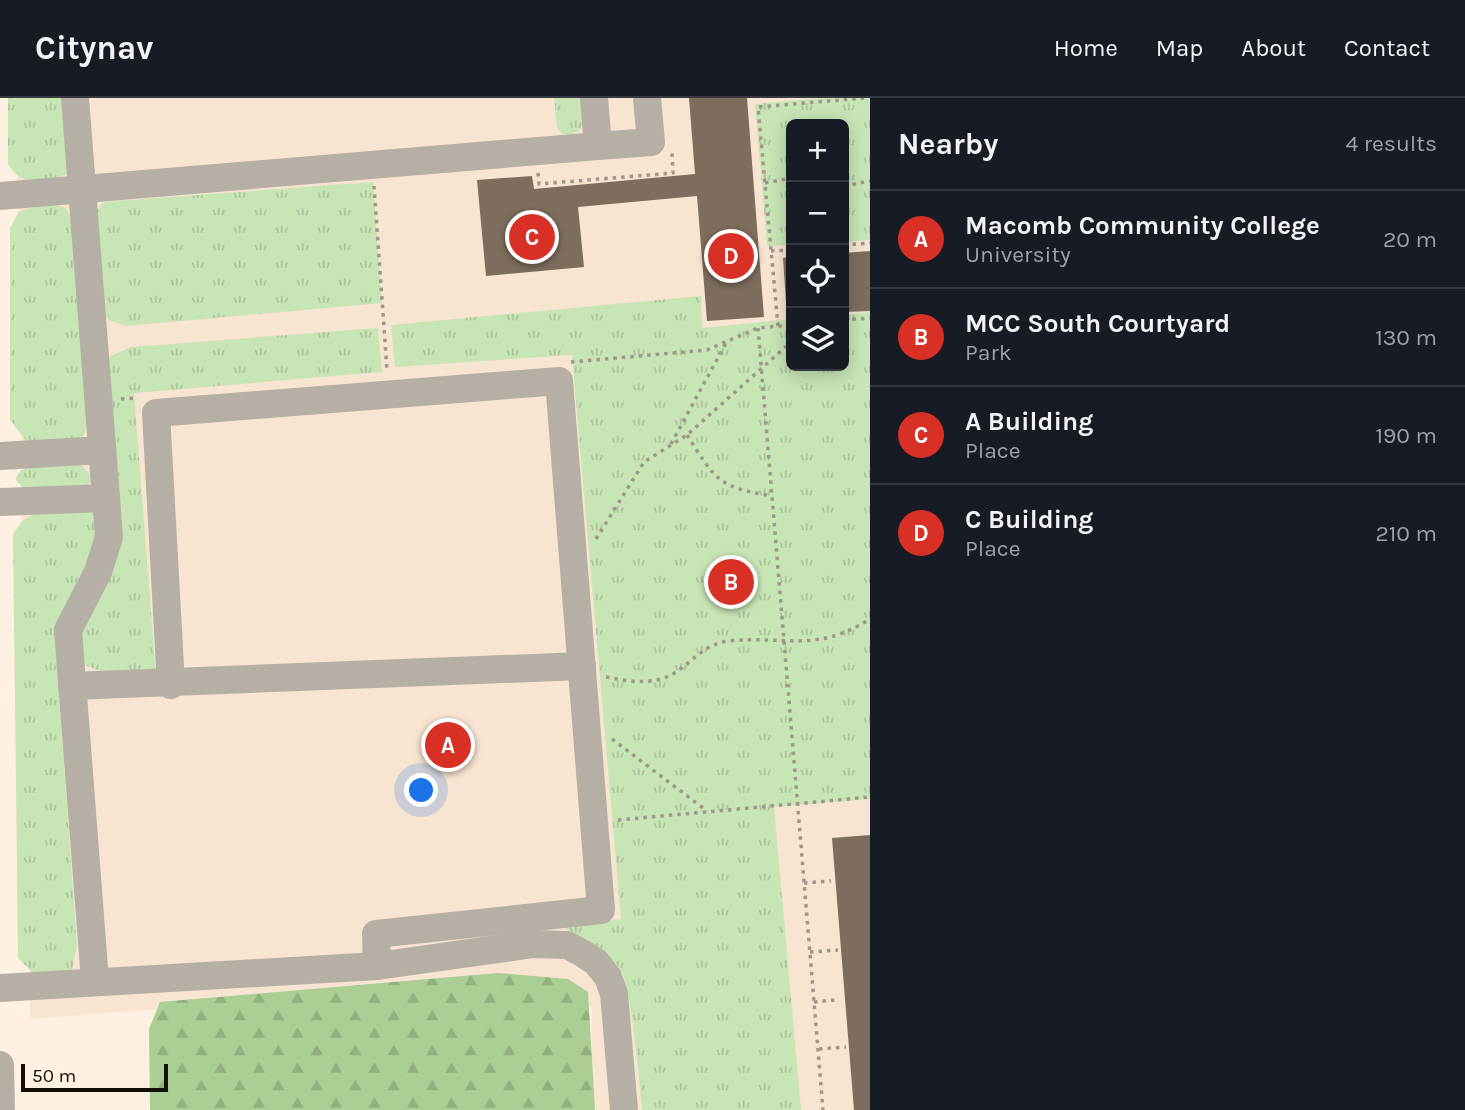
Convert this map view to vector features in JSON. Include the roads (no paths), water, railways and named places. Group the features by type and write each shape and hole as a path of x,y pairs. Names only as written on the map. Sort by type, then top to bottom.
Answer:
{"street":[{"path":"75,98 79,189 109,537 105,556 68,630 95,981"},
{"path":"598,98 598,146"},
{"path":"0,196 371,163 651,142 647,98"},
{"path":"171,685 156,413 559,381 591,671 601,910 376,934 377,966"},
{"path":"0,456 102,450"},
{"path":"0,502 106,498"},
{"path":"72,686 591,671"},
{"path":"0,988 377,966 533,944 567,945 602,969 614,994 624,1110"},
{"path":"0,1065 1,1110"}],"place":[{"name":"A Building","path":"532,237"},
{"name":"C Building","path":"731,256"},
{"name":"MCC South Courtyard","path":"731,582"},
{"name":"Macomb Community College","path":"448,745"}]}
